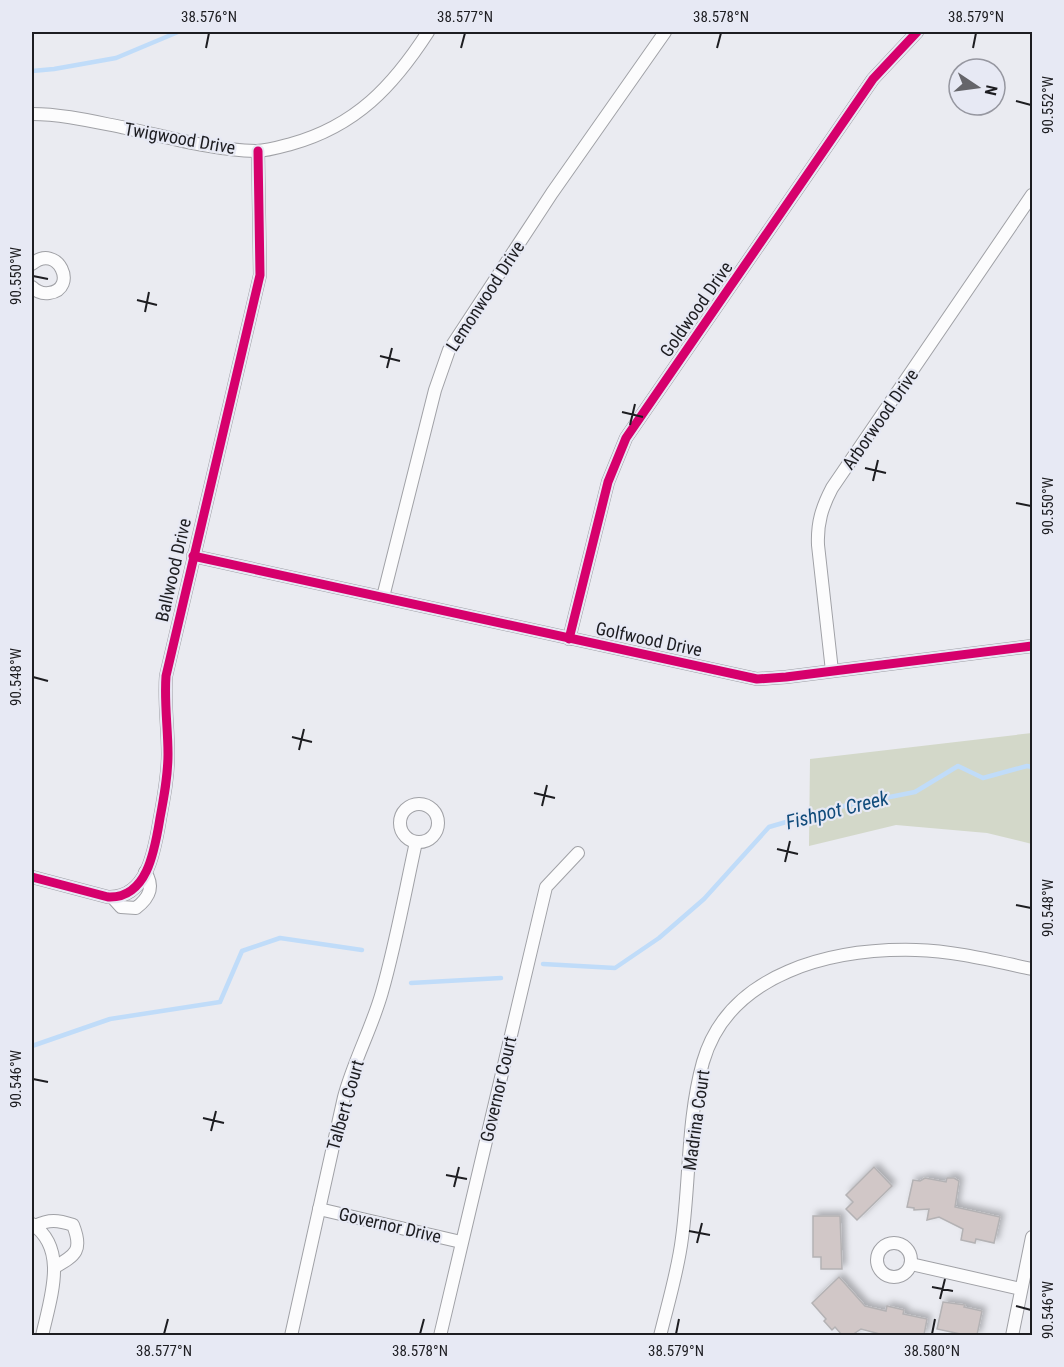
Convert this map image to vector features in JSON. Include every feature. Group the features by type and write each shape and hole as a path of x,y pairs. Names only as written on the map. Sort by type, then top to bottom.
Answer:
{"street":[{"name":"Twigwood Drive","path":"32,114 65,116 218,147 258,151 305,140 334,128 353,116 372,102 393,81 428,32"},
{"name":"Lemonwood Drive","path":"383,597 435,390 449,350 552,193 665,32"},
{"name":"Goldwood Drive","path":"569,639 608,482 626,438 873,79 917,32"},
{"name":"Ballwood Drive","path":"32,878 119,897 138,885 157,839 165,792 168,754 166,676 260,275 258,151"},
{"name":"Arborwood Drive","path":"832,671 818,545 818,530 825,503 832,488 1032,195"},
{"path":"32,264 42,258 54,260 62,268 64,274 62,286 53,293 41,293 32,287"},
{"name":"Golfwood Drive","path":"193,556 757,679 1032,646"},
{"name":"Talbert Court","path":"291,1335 350,1073 382,992 416,842"},
{"name":"Governor Court","path":"440,1335 546,887 578,853"},
{"name":"Madrina Court","path":"660,1335 682,1240 694,1109 703,1063 710,1042 740,1003 760,985 780,974 805,965 860,953 889,950 936,951 1032,969"},
{"name":"Governor Drive","path":"319,1209 461,1242"},
{"path":"33,1225 47,1220 59,1220 73,1225 78,1248 73,1257 55,1267"},
{"path":"33,1225 42,1231 52,1250 55,1267 42,1335"},
{"path":"1012,1335 1032,1237"},
{"path":"911,1264 1021,1289"}],"green space":[{"path":"1032,733 1032,844 987,833 896,825 809,846 810,759"}],"building":[{"path":"874,1167 892,1186 857,1220 846,1209 853,1202 846,1195"},
{"path":"925,1178 946,1182 947,1178 954,1178 959,1181 955,1207 1000,1217 994,1243 976,1239 975,1243 961,1240 963,1229 939,1217 927,1220 929,1209 914,1210 914,1208 907,1207 913,1180 920,1181"},
{"path":"813,1216 840,1216 842,1269 821,1269 821,1257 813,1257"},
{"path":"839,1277 865,1306 886,1311 887,1306 904,1310 903,1314 927,1319 924,1335 880,1335 861,1329 852,1335 842,1335 835,1327 832,1330 812,1303"},
{"path":"943,1302 965,1305 964,1307 982,1311 977,1335 937,1329"}],"waterway":[{"path":"32,71 116,58 178,32"},
{"name":"Fishpot Creek","path":"543,964 615,968 659,938 704,899 769,827 834,808 915,792 958,766 983,778 1027,766 1032,767"},
{"path":"32,1046 110,1019 220,1002 242,951 280,938 362,950"},
{"path":"411,983 501,978"}],"cycle path":[{"path":"569,639 608,482 626,438 873,79 917,32"},
{"path":"32,877 108,897 122,895 132,890 141,881 152,857 167,770 166,676 260,275 258,151"},
{"path":"193,556 757,679 1032,646"}]}
